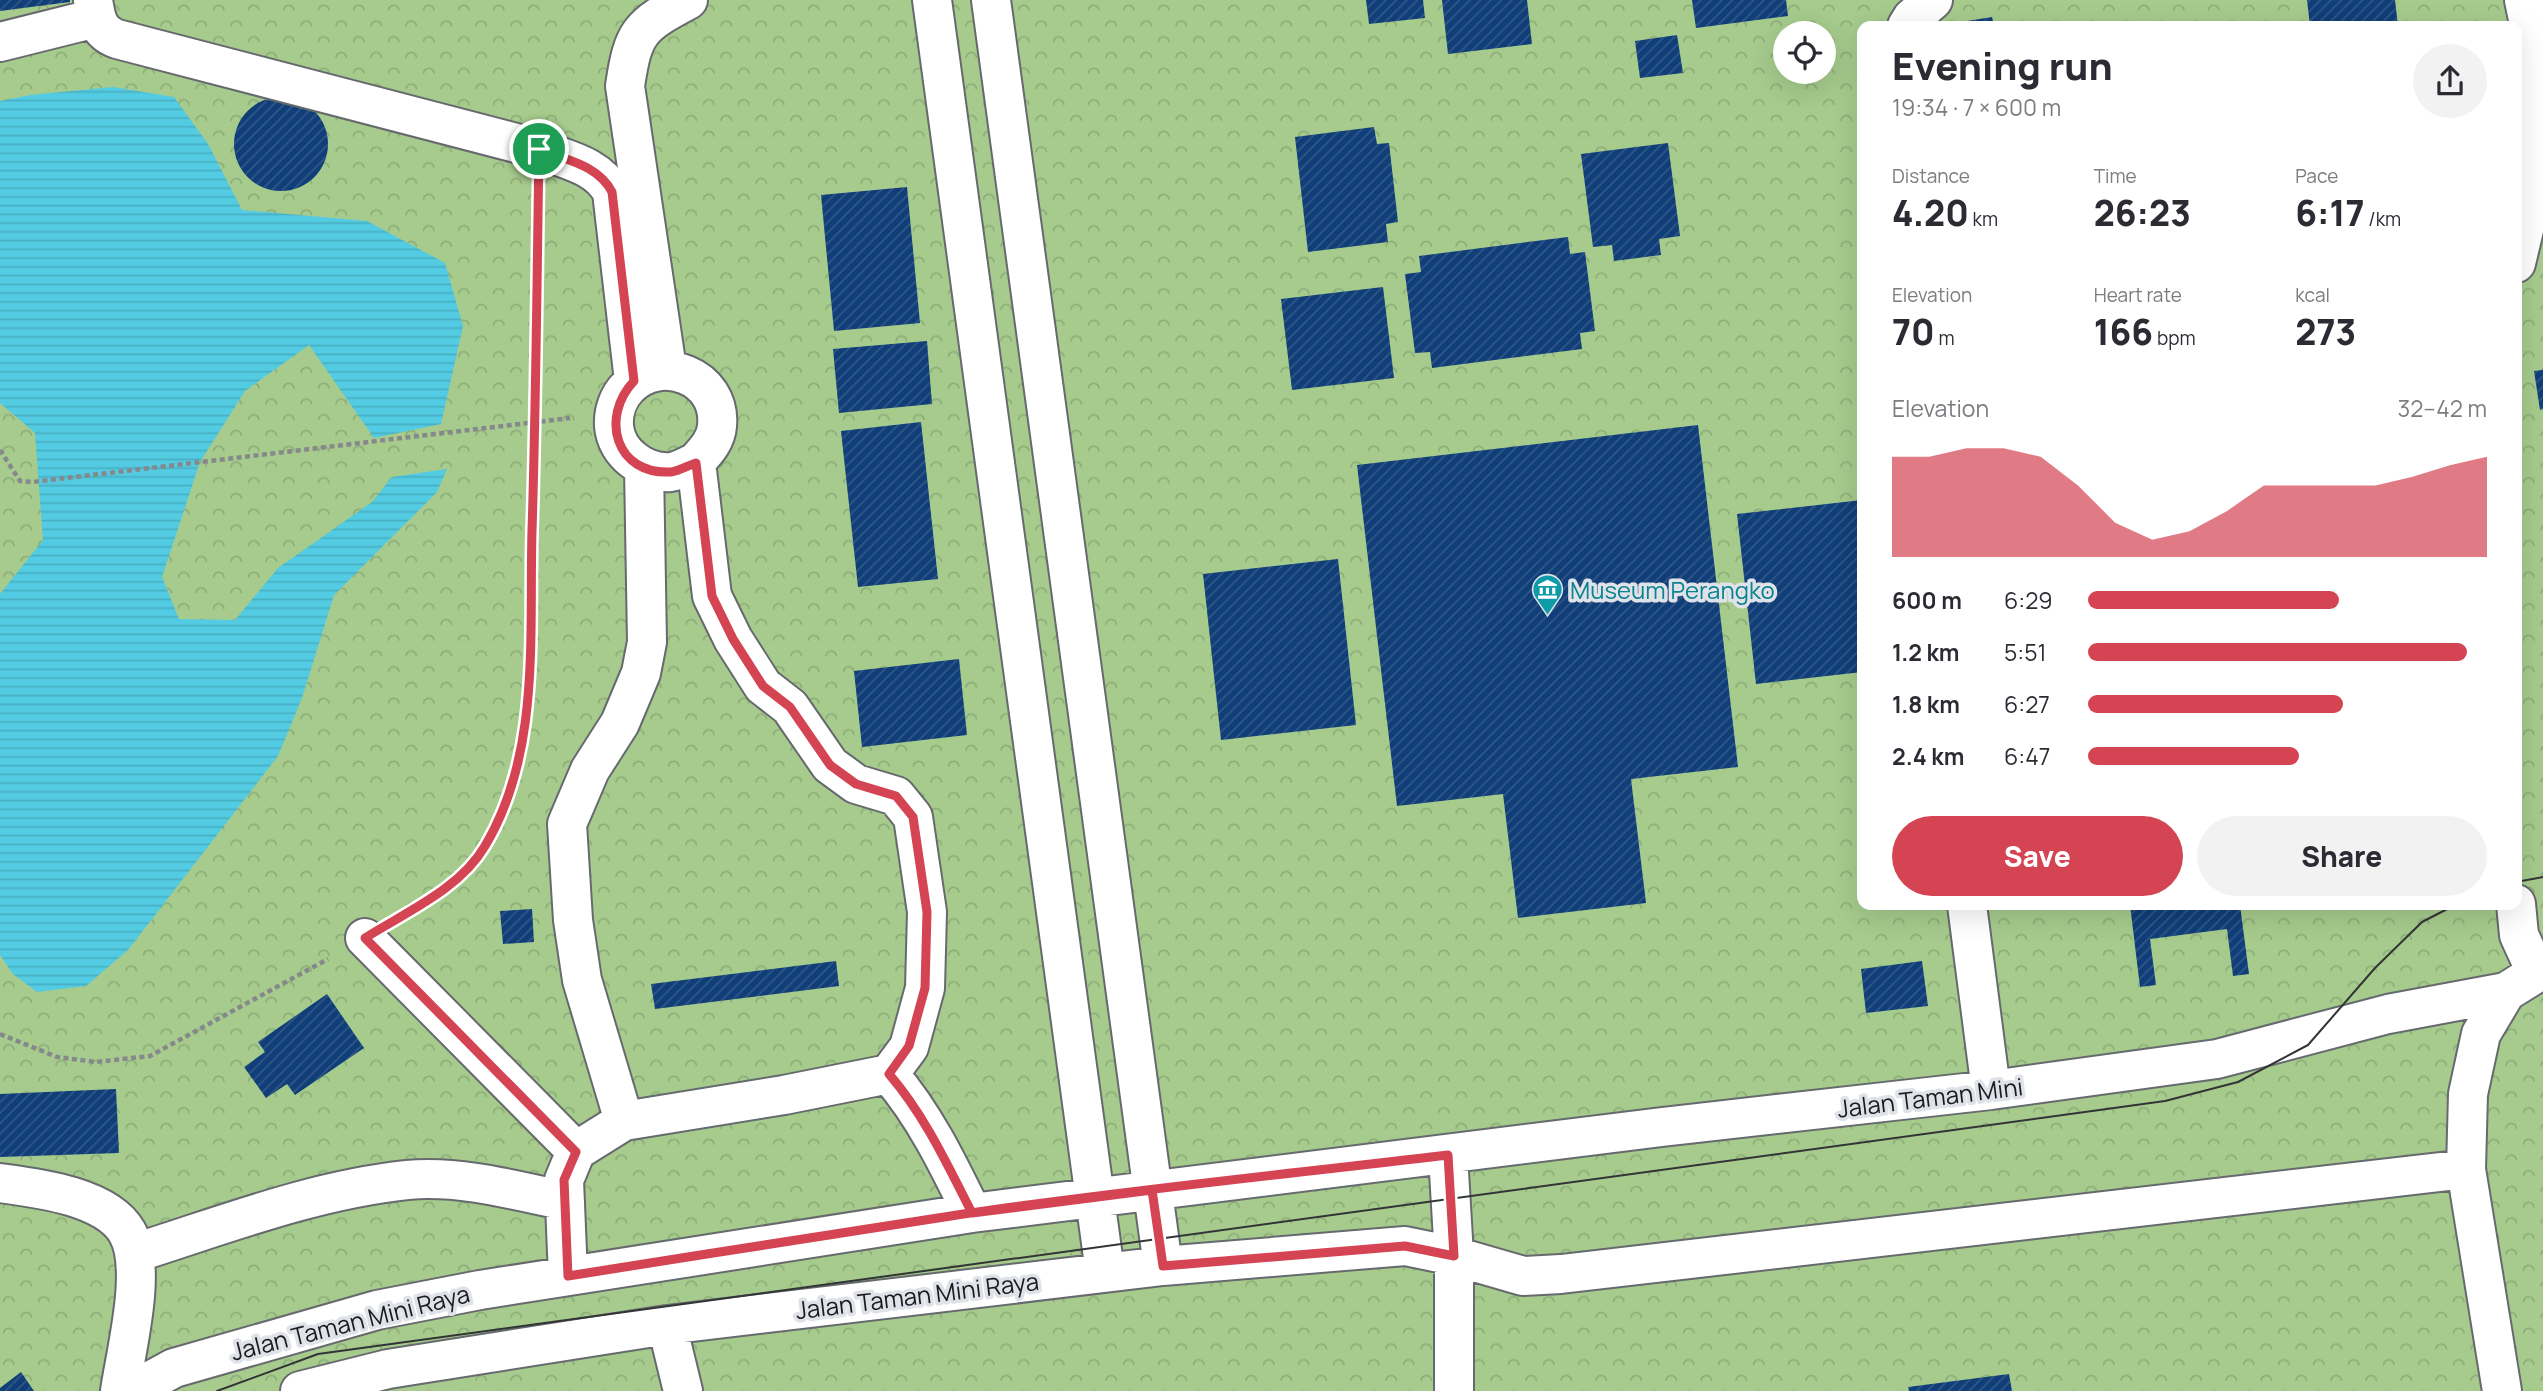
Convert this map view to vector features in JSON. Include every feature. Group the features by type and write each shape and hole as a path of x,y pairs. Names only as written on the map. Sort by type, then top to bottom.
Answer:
{"lane":[{"path":"639,387 688,374 705,387 715,405 717,426 710,446 696,463 671,472 644,467 630,458 619,444 614,427 639,387 625,86 631,49 646,23 688,0"},
{"path":"932,0 1105,1272"},
{"path":"991,0 1163,1266"},
{"path":"1910,21 1933,0"},
{"path":"2522,238 2532,196 2533,43 2524,0"},
{"path":"0,42 95,9 99,27 117,39 539,149 597,172 605,179 612,192 639,387"},
{"path":"568,1276 564,1180 576,1152 624,1121 784,1095 889,1074 909,1046 925,988 927,912 913,817 896,796 856,784 830,765 790,707 763,686 733,639 712,596 696,463"},
{"path":"624,1121 582,980 573,920 567,824 590,769 620,723 641,673 647,642 644,467"},
{"path":"1968,910 1991,1090"},
{"path":"2502,1391 2466,1168 2468,1094 2481,1034 2529,977 2517,910"},
{"path":"365,938 576,1152"},
{"name":"Jalan Taman Mini","path":"1448,1155 1991,1090 2217,1059 2529,977"},
{"path":"889,1074 911,1100 932,1132 972,1213"},
{"path":"1448,1155 1454,1256 1454,1391"},
{"name":"Jalan Taman Mini Raya","path":"132,1391 174,1367 377,1310 568,1276 972,1213 1448,1155"},
{"path":"1454,1256 1523,1276 1561,1274 2466,1168"},
{"path":"135,1254 295,1202 408,1180 483,1183 565,1202"},
{"path":"0,1184 46,1189 113,1217 127,1231 135,1254 135,1294 120,1391"},
{"name":"Jalan Taman Mini Raya","path":"300,1391 388,1369 667,1325 1105,1272 1405,1246 1454,1256"},
{"path":"667,1325 683,1391"}],"path":[{"path":"0,1034 57,1057 96,1062 150,1056 365,938 457,881 485,847 516,782 527,709 536,424 539,149"},
{"path":"0,450 20,481 33,482 536,424 639,387"}],"green space":[{"path":"0,0 2543,0 2543,1391 0,1391"}],"water":[{"path":"113,87 174,97 208,144 242,210 367,221 445,263 463,326 441,424 374,438 309,345 245,391 200,462 162,577 179,619 235,620 278,568 372,502 392,477 447,469 437,492 334,595 302,698 278,756 128,950 86,986 37,992 13,974 0,955 0,594 43,540 35,433 0,403 0,101 30,95"}],"building":[{"path":"0,0 70,0 70,2 0,11"},
{"path":"1366,0 1423,0 1425,18 1369,24"},
{"path":"1442,0 1527,0 1532,44 1448,54"},
{"path":"1692,0 1786,0 1788,16 1696,28"},
{"path":"2307,0 2395,0 2397,21 2309,21"},
{"path":"1992,17 1993,21 1967,21"},
{"path":"1677,35 1683,73 1640,78 1635,41"},
{"path":"281,97 299,100 314,111 325,126 328,144 325,162 314,177 299,188 281,191 263,188 248,177 237,162 234,144 237,126 248,111 263,100"},
{"path":"1374,127 1377,144 1389,143 1398,222 1386,224 1388,242 1308,252 1295,137"},
{"path":"1668,143 1680,236 1659,239 1661,255 1614,261 1612,245 1593,247 1581,154"},
{"path":"907,187 920,323 834,331 821,195"},
{"path":"1568,237 1570,254 1585,252 1595,331 1580,333 1582,349 1432,368 1430,352 1415,353 1405,274 1421,272 1419,256"},
{"path":"1383,287 1394,378 1292,390 1281,299"},
{"path":"927,341 932,404 839,413 833,349"},
{"path":"2543,370 2543,409 2540,410 2534,371"},
{"path":"921,422 938,579 858,587 841,431"},
{"name":"Museum Perangko","path":"1698,425 1738,767 1631,779 1646,903 1518,918 1503,794 1397,806 1357,465"},
{"name":"Museum Perangko","path":"1857,501 1857,673 1756,684 1737,514"},
{"path":"1338,559 1356,725 1221,740 1203,574"},
{"path":"959,659 967,735 862,747 854,671"},
{"path":"532,909 534,942 503,944 500,911"},
{"path":"2131,910 2241,910 2249,974 2233,976 2227,929 2150,939 2156,985 2140,987"},
{"path":"836,961 839,986 655,1009 651,984"},
{"path":"1922,961 1928,1006 1866,1013 1861,969"},
{"path":"327,994 364,1048 295,1095 287,1084 266,1098 244,1067 265,1052 258,1042"},
{"path":"116,1089 119,1153 0,1157 0,1094"},
{"path":"21,1372 34,1391 0,1391 0,1388"},
{"path":"2009,1374 2012,1391 1909,1391 1908,1387"}],"tram line":[{"path":"2522,881 2543,877"},
{"path":"217,1391 318,1354 2165,1101 2238,1082 2308,1045 2375,968 2422,922 2445,910"}],"place":[{"name":"Museum Perangko","path":"1547,616"}],"route":[{"path":"539,149 536,424 527,709 516,782 485,847 457,881 365,938 576,1152 564,1180 568,1276 972,1213 1096,1197 1152,1190 1448,1155 1454,1256 1405,1246 1163,1266 1152,1190 972,1213 932,1132 911,1100 889,1074 909,1046 925,988 927,912 913,817 896,796 856,784 830,765 790,707 763,686 733,639 712,596 696,463 671,472 644,467 630,458 619,444 614,427 615,410 621,394 634,381 612,192 605,179 597,172 539,149"}]}
